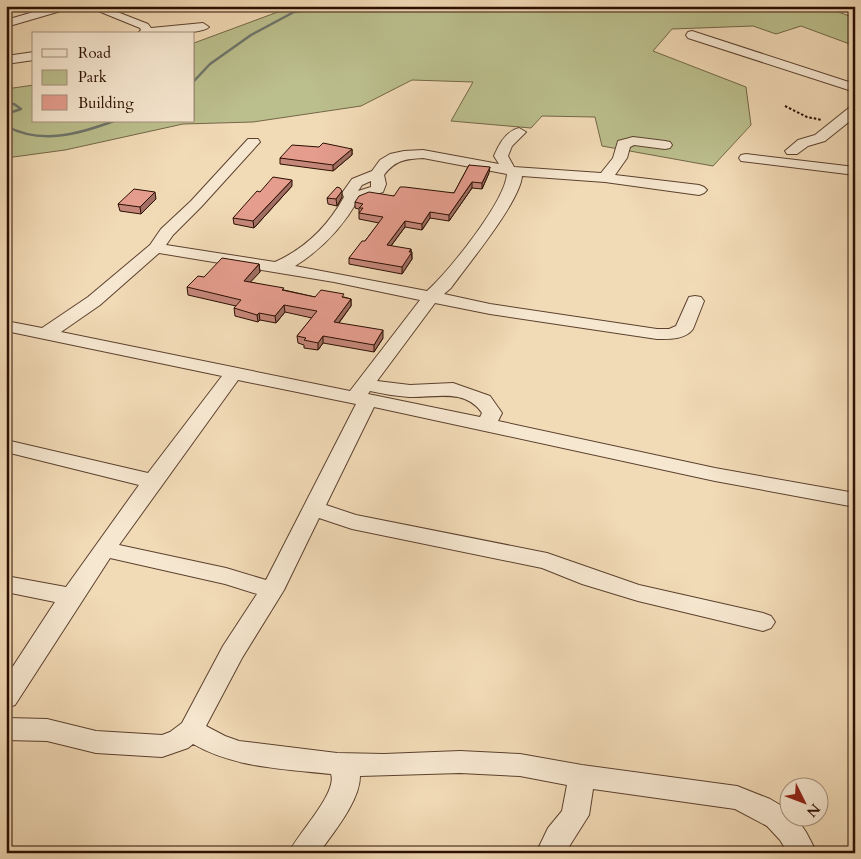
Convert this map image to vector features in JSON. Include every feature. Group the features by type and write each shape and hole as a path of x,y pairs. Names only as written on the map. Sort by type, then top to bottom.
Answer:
{"street":[{"path":"6,24 66,6"},
{"path":"91,6 144,26 146,32"},
{"path":"168,32 189,27 204,27"},
{"path":"692,34 855,88"},
{"path":"6,60 32,56"},
{"path":"792,151 803,144 820,138 855,110"},
{"path":"6,729 47,730 96,742 145,746 162,746 179,740 191,730 232,653 272,590 313,508 363,394 431,296 445,284 497,214 514,183 511,170 501,156 506,144 519,132"},
{"path":"604,178 620,158 623,144 633,141 665,145"},
{"path":"46,334 94,301 156,248 166,232 196,204 253,142"},
{"path":"289,266 319,242 342,216 352,197 378,189 377,175 385,163 395,157 404,155 423,154 480,166 604,178 699,190"},
{"path":"746,158 855,172"},
{"path":"156,248 289,266 490,309 657,334 672,334 684,329 695,301"},
{"path":"6,326 233,374 363,394 486,424 729,477 855,500"},
{"path":"6,698 104,549 152,481 233,374"},
{"path":"363,394 382,388 410,391 453,389 484,400 492,413 486,424"},
{"path":"6,446 152,481"},
{"path":"313,508 352,522 546,561 590,578 638,593 763,622"},
{"path":"104,549 226,576 272,590"},
{"path":"6,584 71,597"},
{"path":"191,730 216,744 239,752 337,764 384,765 460,762 520,765 582,776 686,789 737,798 761,808 782,820 803,853"},
{"path":"303,853 343,795 348,778 346,770 337,764"},
{"path":"550,853 558,837 575,815 582,776"}],"path":[{"path":"785,106 807,117 841,122"}],"green space":[{"path":"294,6 329,6 344,9 352,6 836,6 830,9 855,18 855,46 801,26 776,34 753,26 672,29 653,51 746,87 751,125 713,166 602,146 595,117 542,116 531,128 451,121 473,82 412,80 361,106 253,122 183,124 65,150 6,158 6,89 32,85 32,122 195,122 195,43"}],"building":[{"path":"323,143 352,149 333,165 280,158 292,145 319,147"},
{"path":"469,165 490,167 482,183 472,182 449,215 430,212 422,224 405,221 387,245 411,249 409,252 412,252 402,267 349,258 383,217 359,213 363,208 359,208 363,204 355,202 359,196 369,192 394,196 400,187 454,193"},
{"path":"273,177 292,180 253,221 233,218 257,191 260,192"},
{"path":"337,187 342,191 336,199 327,198"},
{"path":"134,189 155,192 140,207 118,204"},
{"path":"222,258 259,264 244,281 284,288 282,290 315,297 321,290 344,294 342,297 351,299 334,322 383,330 374,345 323,336 318,343 304,340 306,338 297,336 317,311 284,305 275,316 259,313 257,315 234,308 241,300 187,287 198,276 204,277"}],"waterway":[{"path":"195,80 210,64 251,35 294,12 342,6"},
{"path":"415,6 473,11 508,6"},
{"path":"6,103 14,104 21,109 6,114"},
{"path":"6,126 19,132 33,135 60,136 111,122"}]}
